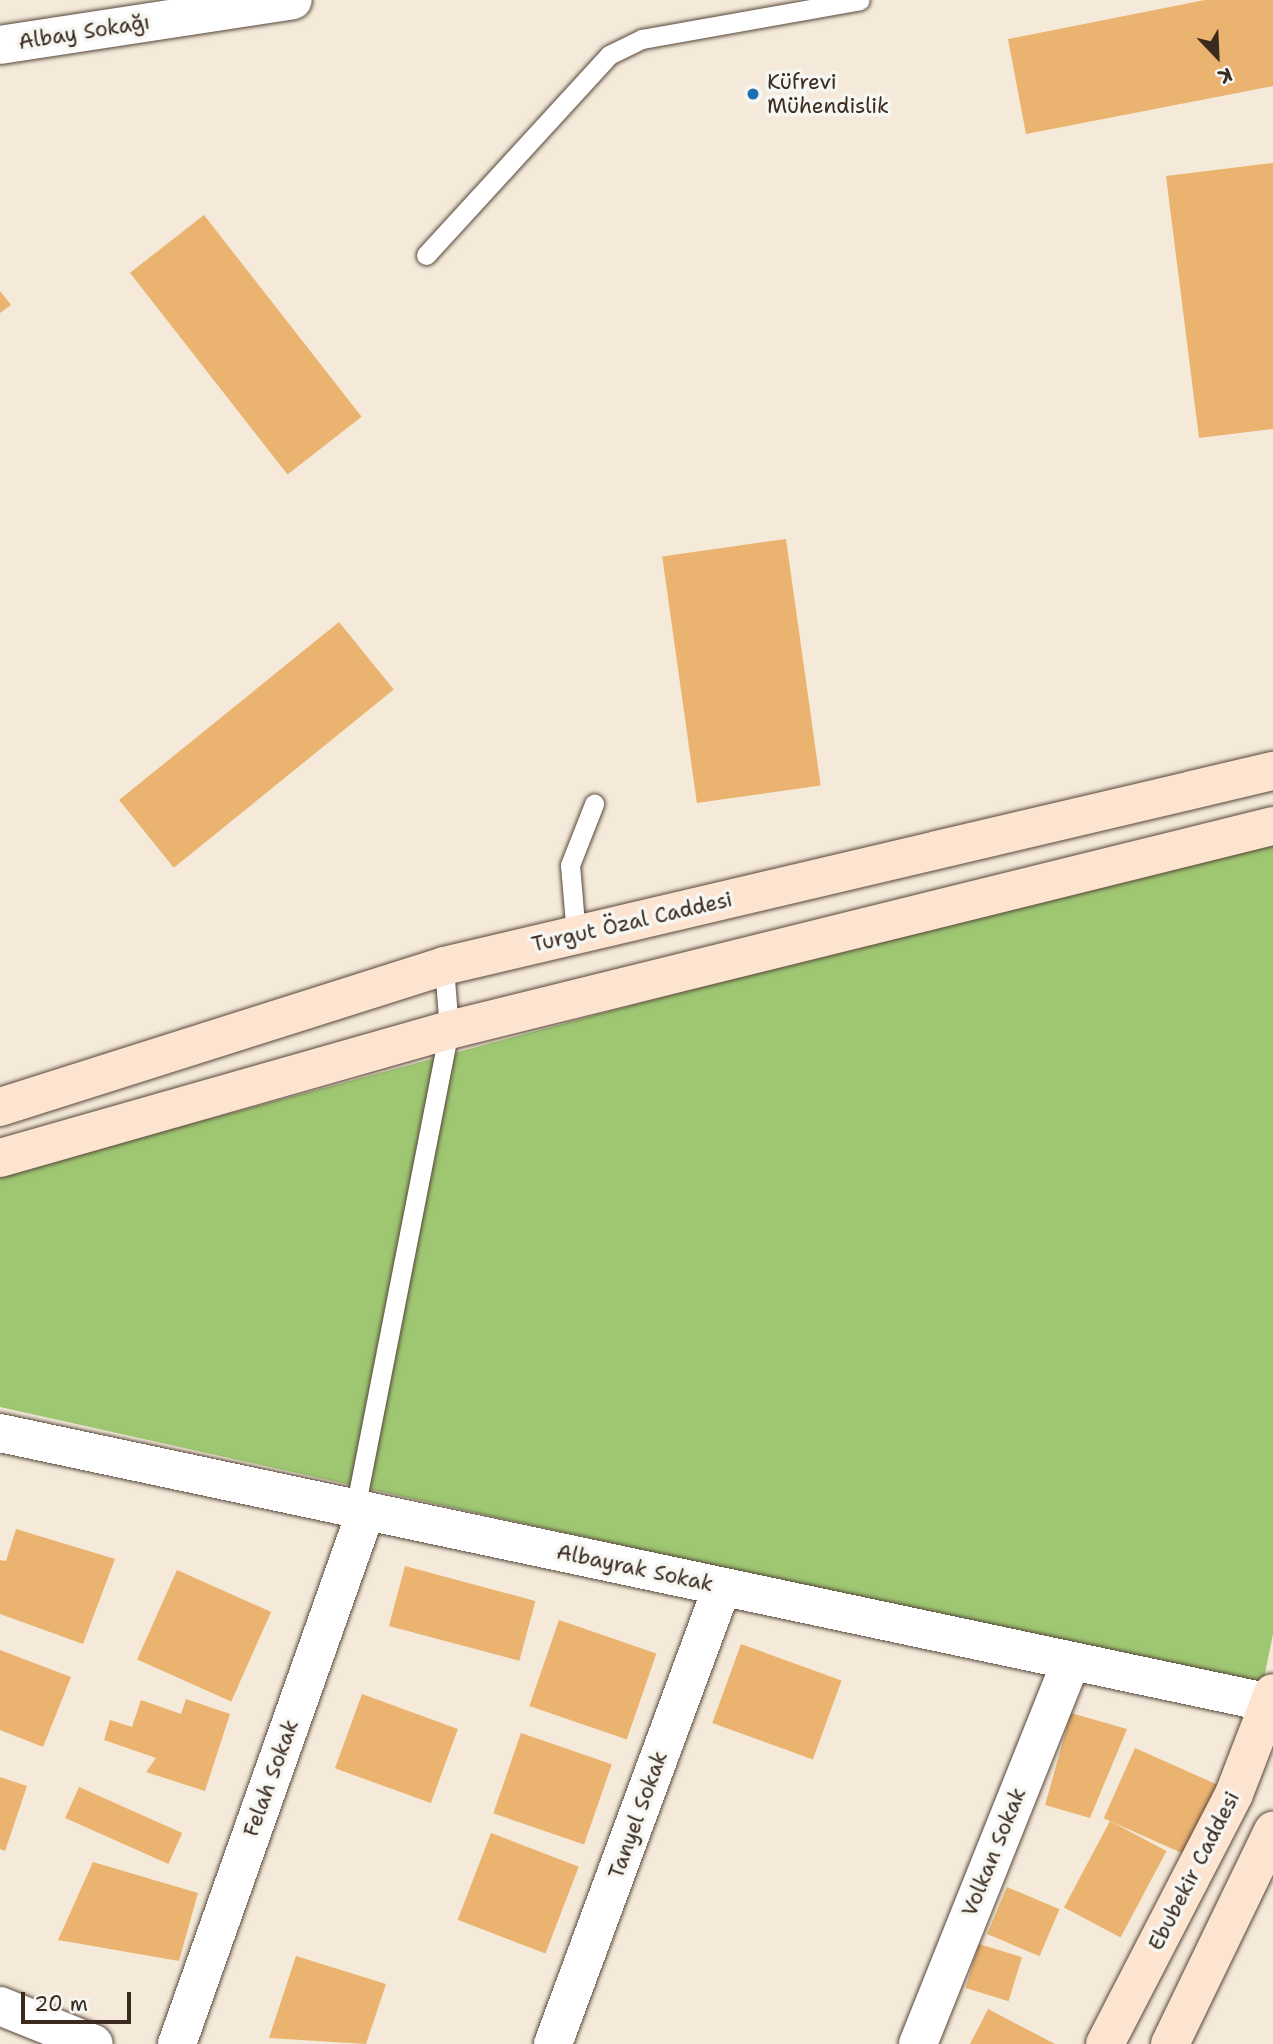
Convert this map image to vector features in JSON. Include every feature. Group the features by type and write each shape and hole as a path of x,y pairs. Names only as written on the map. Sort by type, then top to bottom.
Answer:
{"street":[{"name":"Albay Sokağı","path":"0,45 293,0"},
{"name":"Turgut Özal Caddesi","path":"0,1107 444,966 1273,771"},
{"path":"0,1158 449,1030 1273,826"},
{"name":"Albayrak Sokak","path":"0,1433 1071,1661 1272,1698"},
{"name":"Felah Sokak","path":"177,2044 361,1510"},
{"name":"Tanyel Sokak","path":"553,2044 722,1587"},
{"name":"Volkan Sokak","path":"918,2044 1071,1661"},
{"name":"Ebubekir Caddesi","path":"1105,2044 1234,1794 1272,1698"},
{"path":"1170,2044 1273,1831"},
{"path":"0,2006 94,2044"}],"lane":[{"path":"426,255 609,55 642,38 860,0"},
{"path":"576,935 570,865 594,804"},
{"path":"361,1510 449,1030 444,966"}],"green space":[{"path":"1273,833 1273,1634 1262,1688 0,1407 0,1175"}],"building":[{"path":"1205,0 1273,0 1273,86 1026,134 1008,39"},
{"path":"1273,163 1273,429 1199,438 1166,176"},
{"path":"204,215 362,417 288,475 130,273"},
{"path":"0,291 11,305 0,313"},
{"path":"786,539 821,786 697,803 662,556"},
{"path":"339,622 394,690 174,868 119,800"},
{"path":"16,1529 115,1559 83,1644 0,1614 0,1560 6,1561"},
{"path":"405,1566 535,1601 519,1661 389,1626"},
{"path":"177,1570 271,1612 231,1701 137,1660"},
{"path":"559,1620 656,1654 627,1740 529,1706"},
{"path":"741,1644 842,1681 813,1760 712,1723"},
{"path":"0,1650 71,1677 43,1747 0,1730"},
{"path":"362,1694 458,1729 431,1803 335,1768"},
{"path":"186,1699 230,1714 205,1791 146,1772 156,1758 104,1740 110,1720 132,1727 141,1700 181,1714"},
{"path":"1071,1713 1127,1729 1090,1818 1045,1805"},
{"path":"521,1733 612,1764 584,1845 493,1813"},
{"path":"1135,1748 1221,1786 1190,1857 1104,1818"},
{"path":"0,1777 27,1786 5,1851 0,1849"},
{"path":"79,1787 182,1833 168,1864 65,1818"},
{"path":"1110,1821 1167,1851 1121,1938 1064,1908"},
{"path":"491,1833 579,1867 545,1954 458,1920"},
{"path":"93,1862 198,1893 179,1961 58,1940"},
{"path":"1007,1887 1059,1909 1040,1956 987,1934"},
{"path":"979,1944 1022,1957 1009,2001 966,1988"},
{"path":"296,1956 386,1984 366,2044 269,2038"},
{"path":"988,2009 1055,2044 970,2044"}],"place":[{"name":"Küfrevi Mühendislik","path":"753,94"}]}
